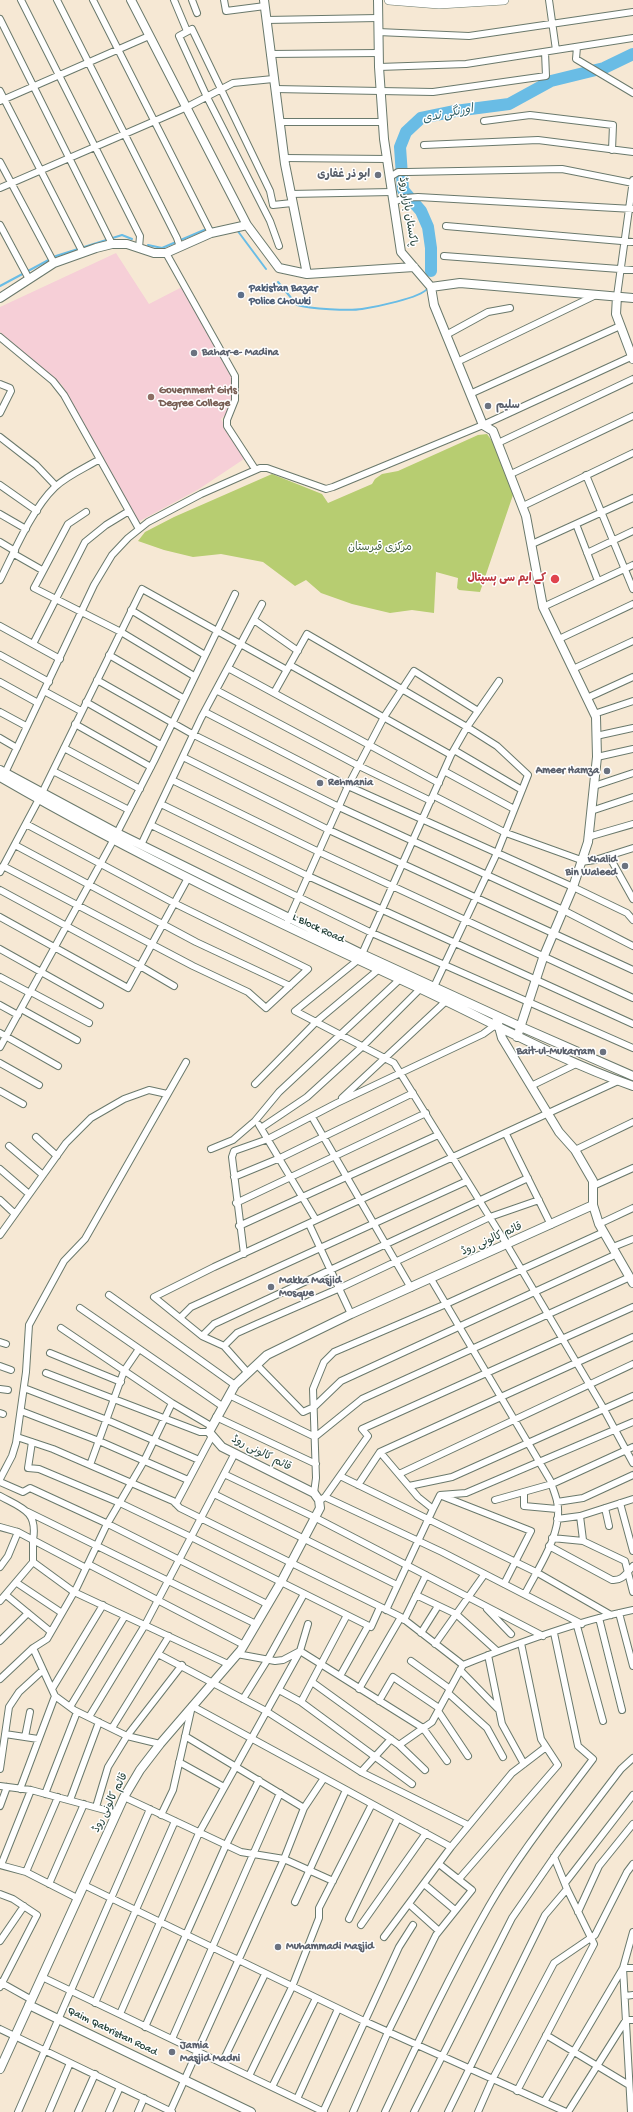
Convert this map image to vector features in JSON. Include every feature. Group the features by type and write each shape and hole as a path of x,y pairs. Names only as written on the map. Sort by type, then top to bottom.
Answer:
{"main road":[{"path":"389,0 439,4 504,0"}],"street":[{"path":"21,0 140,236 139,248"},
{"path":"57,0 179,243"},
{"path":"93,0 210,232"},
{"path":"131,0 247,225 279,268 306,274 414,267"},
{"path":"174,0 187,31"},
{"path":"192,0 197,13"},
{"path":"224,0 226,10 264,3 284,158 306,274"},
{"name":"پاکستان بازار روڈ","path":"378,0 380,90 387,159 401,252 431,287"},
{"path":"549,0 556,50"},
{"path":"378,32 469,36 633,12"},
{"path":"266,20 378,18"},
{"path":"0,19 110,239"},
{"path":"279,246 270,221 206,97 179,36 187,31 192,29 220,90 270,191 273,205 291,198 392,192"},
{"path":"2,100 149,36"},
{"path":"379,66 466,64 633,38"},
{"path":"577,47 576,59 582,60 633,93"},
{"path":"274,89 433,92 546,76 545,52"},
{"path":"270,54 378,53"},
{"path":"0,188 187,107 233,83 273,79"},
{"path":"0,91 2,100 81,249"},
{"path":"484,121 530,115 613,125 612,150"},
{"path":"279,122 383,122"},
{"path":"424,145 538,140 633,152"},
{"path":"284,158 387,159"},
{"path":"0,162 52,259"},
{"path":"1,776 17,748 26,726 49,682 94,586 112,555 128,538 148,522 255,469 266,468 326,489 483,425 633,357 616,314 624,241 631,208 633,182 562,169 398,172 390,177"},
{"path":"394,202 405,198 418,197 631,208"},
{"path":"0,225 26,275"},
{"path":"0,298 26,275 52,259 110,239 154,253 166,253 179,243 210,232 247,225"},
{"path":"446,226 633,242"},
{"path":"166,253 235,376 235,400 227,420 227,426 255,469"},
{"path":"444,256 633,270"},
{"path":"518,1037 543,958 573,887 588,837 597,757 594,714 543,607 532,544 523,506 493,431 483,425 434,305 431,287 460,283 633,298"},
{"path":"457,362 598,294"},
{"path":"446,335 488,312 510,308"},
{"path":"470,394 620,326"},
{"path":"0,337 53,381 61,390 139,529"},
{"path":"498,443 633,378"},
{"path":"0,384 10,388 11,391 0,413"},
{"path":"511,474 633,416"},
{"path":"0,437 36,465 56,486"},
{"path":"523,506 633,453"},
{"path":"0,580 2,570 14,552 26,529 56,486 100,459"},
{"path":"586,475 633,589"},
{"path":"0,485 38,511"},
{"path":"532,544 633,498"},
{"path":"33,644 85,542 106,524 129,511"},
{"path":"86,512 68,524 42,570 34,588 121,632 194,676"},
{"path":"0,514 26,529"},
{"path":"576,524 598,581"},
{"path":"587,552 633,531"},
{"path":"0,542 42,570"},
{"path":"543,607 633,565"},
{"path":"0,872 26,824 142,589 241,644 453,752 522,790"},
{"path":"0,1047 3,1035 18,1015 42,972 90,885 140,789 171,722 235,594"},
{"path":"141,845 216,690 262,604"},
{"path":"559,639 633,604"},
{"path":"131,610 205,655"},
{"path":"254,620 298,651"},
{"path":"0,626 60,659"},
{"path":"274,693 307,634 497,746 528,775 497,853 432,991"},
{"path":"573,669 633,641"},
{"path":"0,655 49,682"},
{"path":"109,655 183,698"},
{"path":"228,668 439,783"},
{"path":"286,926 348,786 384,717 412,672 415,671 478,711"},
{"path":"587,698 633,677"},
{"path":"97,680 171,722 339,807 563,910 633,946"},
{"path":"499,680 467,727 453,752 424,820 360,957 295,1011 387,1057 402,1073 452,1158 507,1245 633,1463"},
{"path":"0,682 38,703"},
{"path":"216,690 359,766 433,798 505,833 581,861 595,860 633,848"},
{"path":"44,691 81,711"},
{"path":"594,714 633,701"},
{"path":"86,702 161,745"},
{"path":"0,712 26,726"},
{"path":"205,712 348,786 573,887 627,913 633,920"},
{"path":"75,724 151,767"},
{"path":"596,736 633,728"},
{"path":"0,738 17,748"},
{"path":"64,748 140,789"},
{"path":"597,757 633,749"},
{"path":"183,757 329,830 403,865 554,932 633,970"},
{"path":"53,770 129,810"},
{"path":"444,771 514,809"},
{"path":"594,786 633,773"},
{"name":"L Block Road","path":"1,776 115,836 188,878 286,926 360,957 432,991 496,1016 633,1076"},
{"path":"172,780 319,852 466,920 543,958 633,998"},
{"path":"591,811 633,797"},
{"path":"161,804 308,876 633,1024"},
{"path":"3,866 152,945 248,992 266,1008 308,969 174,904 26,824"},
{"path":"588,837 633,824"},
{"path":"151,825 372,933 633,1048"},
{"name":"L Block Road","path":"115,836 141,845 290,918 360,957 378,970 420,989 432,991 446,1002 496,1027 576,1064 633,1086"},
{"path":"14,845 196,942 290,986"},
{"path":"609,856 633,899"},
{"path":"0,917 128,988 188,878"},
{"path":"0,890 174,986"},
{"path":"0,948 100,1005"},
{"path":"255,1084 317,1021 378,970"},
{"path":"0,977 88,1022"},
{"path":"211,1149 233,1140 255,1121 279,1092 339,1034 399,980"},
{"path":"262,1128 307,1097 364,1045 420,989"},
{"path":"337,1103 446,1002"},
{"path":"0,1005 18,1015"},
{"path":"21,1009 77,1040"},
{"path":"315,1437 362,1399 547,1315 631,1280 599,1224 593,1205 594,1181 575,1150 559,1132 531,1086 496,1027 496,1016"},
{"path":"244,1254 236,1203 232,1157 234,1150 268,1139 337,1103 496,1027"},
{"path":"3,1035 58,1066"},
{"path":"0,1062 39,1085"},
{"path":"0,1479 12,1456 17,1437 24,1388 28,1332 32,1318 64,1262 85,1239 186,1062"},
{"path":"531,1086 576,1064"},
{"path":"248,1373 224,1346 202,1336 154,1298 316,1220 506,1134 618,1081"},
{"path":"1,1233 66,1143 91,1118 124,1099 149,1090 168,1094"},
{"path":"0,1091 23,1104"},
{"path":"234,1177 280,1158 413,1093"},
{"path":"236,1203 292,1178 426,1113"},
{"path":"312,1117 386,1244 397,1260 411,1288"},
{"path":"255,1121 262,1128 304,1197 316,1220"},
{"path":"575,1150 633,1122"},
{"path":"239,1226 438,1134"},
{"path":"506,1134 551,1225"},
{"path":"36,1137 57,1156"},
{"path":"9,1146 43,1175"},
{"path":"594,1186 633,1168"},
{"path":"0,1169 29,1194"},
{"path":"202,1336 214,1324 528,1178"},
{"path":"180,1318 191,1307 467,1181"},
{"path":"0,1200 15,1214"},
{"path":"224,1346 237,1333 340,1288 490,1217 539,1200"},
{"name":"قائم کالونی روڈ","path":"0,2069 124,1797 140,1770 160,1744 244,1645 281,1582 320,1508 322,1499 314,1493 222,1447 211,1431 216,1417 235,1386 267,1355 351,1314 593,1205"},
{"path":"599,1224 633,1208"},
{"path":"308,1224 340,1288 351,1314"},
{"path":"314,1493 316,1464 313,1389 324,1362 334,1352 446,1304 604,1232"},
{"path":"257,1365 303,1412 314,1407 341,1381 535,1293 615,1251 633,1239"},
{"path":"431,1279 552,1484 557,1502 557,1519 549,1546 525,1594"},
{"path":"109,1295 235,1386"},
{"path":"603,1721 580,1625 525,1594 418,1541 322,1499 368,1436 362,1429 633,1307"},
{"path":"80,1308 222,1406"},
{"path":"61,1328 211,1431"},
{"path":"358,1485 380,1452 633,1338"},
{"path":"90,1465 124,1371 139,1349"},
{"path":"50,1353 120,1382"},
{"path":"399,1474 633,1364"},
{"path":"0,1366 11,1370"},
{"path":"46,1373 200,1432 211,1431"},
{"path":"24,1388 107,1420 199,1460"},
{"path":"0,1389 8,1390"},
{"path":"229,1395 315,1437"},
{"path":"408,1486 452,1477 633,1396"},
{"path":"0,1678 33,1648 47,1639 74,1592 108,1524 144,1461 172,1403"},
{"path":"21,1411 99,1441 188,1480"},
{"path":"216,1417 316,1464"},
{"path":"440,1495 466,1493 633,1422"},
{"path":"176,1504 199,1460 211,1431"},
{"path":"17,1437 90,1465 173,1501 180,1508 201,1519 402,1618 462,1668 499,1710"},
{"path":"32,1442 28,1468 39,1469 120,1503 368,1626"},
{"path":"495,1500 552,1484 633,1448"},
{"path":"380,1452 418,1497 433,1509"},
{"path":"89,1718 145,1625 235,1453"},
{"path":"224,1474 316,1518 543,1636"},
{"path":"557,1502 583,1498 633,1475"},
{"path":"340,1476 536,1572 611,1615"},
{"path":"0,1482 23,1492 30,1488 108,1524 267,1604"},
{"path":"524,1492 524,1506 557,1509"},
{"path":"214,1494 305,1538 397,1586"},
{"path":"340,1676 368,1626 371,1627 397,1586 440,1495"},
{"path":"440,1495 531,1531 504,1584"},
{"path":"0,1496 28,1512 256,1624"},
{"path":"557,1519 580,1516 633,1499"},
{"path":"620,1503 633,1551"},
{"path":"605,1508 609,1526"},
{"path":"0,1601 17,1583 33,1562 34,1521 28,1512"},
{"path":"580,1516 583,1540 585,1542"},
{"path":"0,1527 18,1532 158,1600 244,1645"},
{"path":"0,1567 8,1556 18,1532"},
{"path":"552,1538 585,1542 625,1561 633,1592"},
{"path":"549,1546 612,1580 618,1581 629,1573 633,1566"},
{"path":"33,1562 74,1592 228,1664"},
{"path":"359,1688 416,1595 426,1575"},
{"path":"435,1644 484,1575"},
{"path":"17,1583 62,1613"},
{"path":"243,1699 268,1659 304,1594"},
{"path":"6,1595 51,1632"},
{"path":"416,1595 456,1614 497,1651"},
{"path":"52,1689 103,1605"},
{"path":"483,1605 511,1634"},
{"path":"421,1633 438,1606"},
{"path":"399,1745 432,1722 462,1668 497,1651 599,1618 633,1610"},
{"path":"0,1641 28,1613"},
{"path":"619,1613 633,1666"},
{"path":"301,1702 347,1615"},
{"path":"70,1707 125,1616"},
{"path":"599,1618 622,1710"},
{"path":"120,2014 199,1833 300,1651 308,1624"},
{"path":"385,2112 416,2045 490,1905 538,1832 593,1759 578,1746 576,1742 554,1633"},
{"path":"112,1728 169,1636"},
{"path":"459,1879 558,1765 541,1739 521,1643"},
{"path":"20,1789 54,1696 33,1648"},
{"path":"237,1654 283,1660 300,1651"},
{"path":"300,1651 423,1728 447,1761"},
{"path":"158,1654 182,1665 266,1711 361,1772 468,1825"},
{"path":"488,1655 502,1724 524,1764"},
{"path":"411,1661 449,1691 487,1728 502,1757"},
{"path":"96,1807 108,1767 127,1736 182,1665"},
{"path":"0,1769 12,1701 43,1670"},
{"path":"379,1701 393,1677 439,1709 468,1756"},
{"path":"312,1682 399,1745 425,1770"},
{"path":"279,1690 301,1702 412,1784"},
{"path":"54,1696 77,1712 127,1736 160,1744"},
{"path":"161,1815 173,1790 192,1706 451,1847"},
{"path":"25,1737 30,1712"},
{"path":"45,1794 77,1712"},
{"path":"70,1800 99,1722"},
{"path":"5,1734 38,1740"},
{"path":"185,1736 304,1808"},
{"path":"361,1772 391,1739"},
{"path":"384,1937 468,1825 512,1773 546,1747"},
{"path":"414,2112 512,1918 554,1857 621,1769 633,1758"},
{"path":"179,1762 224,1787"},
{"path":"0,2029 171,2112 284,1859 304,1808 324,1778"},
{"path":"145,2026 226,1845 259,1780"},
{"path":"0,1786 31,1790 116,1813"},
{"path":"0,1806 7,1787"},
{"path":"31,1790 1,1865 26,1872 78,1898"},
{"path":"295,1902 308,1870 346,1790"},
{"path":"172,2039 280,1793"},
{"path":"448,2112 545,1915 633,1795"},
{"path":"26,1872 58,1797"},
{"path":"124,1797 241,1852 284,1859 333,1882"},
{"path":"49,1884 84,1804"},
{"path":"249,2076 292,1987 319,1918 319,1908 372,1804"},
{"path":"18,2112 57,2018 150,1810"},
{"path":"349,1919 398,1818"},
{"path":"95,2002 175,1821"},
{"path":"578,1912 599,1866 633,1824"},
{"path":"361,1925 426,1833"},
{"path":"517,2091 594,1944 566,1886 554,1857"},
{"path":"353,2112 388,2032 439,1931 472,1890 439,1864"},
{"path":"478,2112 492,2080 554,1963 595,1935 627,1872 633,1864"},
{"path":"424,1884 455,1910"},
{"path":"84,1885 338,2009 492,2080 567,2112 597,2066 630,2020"},
{"path":"0,1894 13,1899 37,1915 1,1984 30,2002"},
{"path":"409,1904 439,1931"},
{"path":"0,1941 24,1906"},
{"path":"42,1977 323,2112 364,2021 400,1947 413,1925"},
{"path":"544,2102 624,1968 633,1934"},
{"path":"624,1968 633,1968"},
{"path":"624,1968 625,1996 630,2020 631,2112"},
{"path":"222,2063 264,1974"},
{"path":"625,1996 633,1995"},
{"path":"272,2087 316,1998"},
{"name":"Qaim Qabristan Road","path":"30,2002 57,2018 251,2112"},
{"path":"297,2099 338,2009"},
{"path":"546,2035 630,2085"},
{"path":"49,2112 70,2063"},
{"path":"78,2112 95,2074"},
{"path":"109,2112 120,2087"},
{"path":"138,2112 144,2098"}],"shaded area":[{"name":"Government Girls Degree College","path":"116,253 149,304 182,287 235,381 231,409 221,419 244,459 199,489 138,522 62,385 0,332 0,307"}],"green space":[{"name":"مرکزی قبرستان","path":"487,434 495,445 514,492 480,592 459,590 457,588 458,578 436,572 434,613 412,610 390,613 352,604 321,593 306,580 295,586 263,562 221,554 193,557 164,550 138,541 145,532 174,517 272,474 322,494 328,503 372,484 375,479 382,474 398,471 478,435"}],"waterway":[{"name":"اورنگی ندی","path":"431,271 431,248 428,227 421,211 403,190 400,147 406,132 421,118 455,111 509,104 551,81 604,68 633,54"},
{"path":"148,245 162,248 204,230 223,227"},
{"path":"237,230 266,269"},
{"path":"0,286 56,256 122,235 132,239"},
{"path":"278,282 297,305 311,308 349,310 397,302 416,296 427,289"}],"place":[{"name":"ابو ذر غفاری","path":"378,175"},
{"name":"Pakistan Bazar Police Chowki","path":"241,295"},
{"name":"Bahar-e- Madina","path":"194,353"},
{"name":"Government Girls Degree College","path":"151,397"},
{"name":"سلیم","path":"488,406"},
{"name":"کے ایم سی ہسپتال","path":"555,579"},
{"name":"Ameer Hamza","path":"607,771"},
{"name":"Rehmania","path":"320,783"},
{"name":"Khalid Bin Waleed","path":"625,866"},
{"name":"Bait-ul-Mukarram","path":"603,1052"},
{"name":"Makka Masjid Mosque","path":"271,1287"},
{"name":"Muhammadi Masjid","path":"278,1947"},
{"name":"Jamia Masjid Madni","path":"172,2052"}]}
